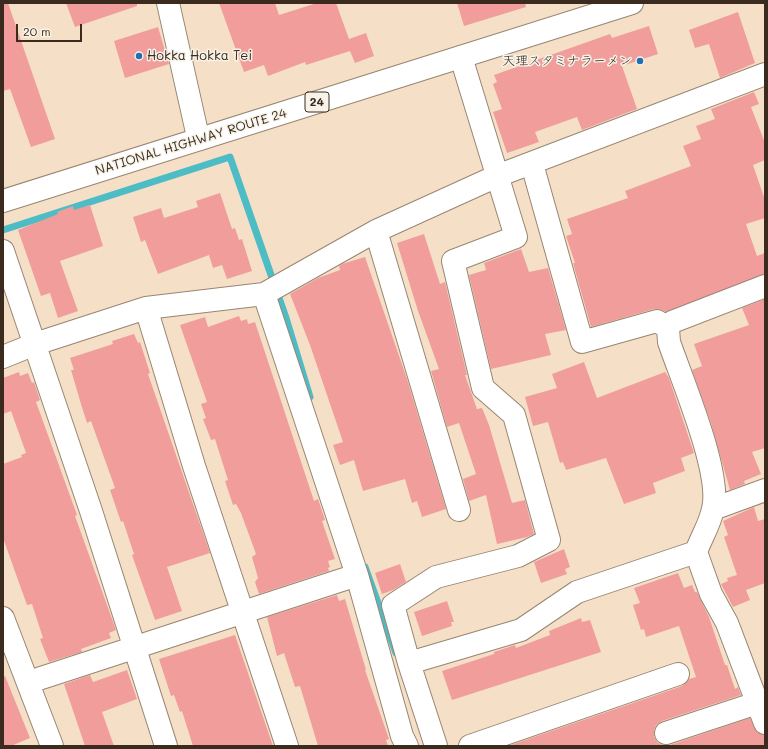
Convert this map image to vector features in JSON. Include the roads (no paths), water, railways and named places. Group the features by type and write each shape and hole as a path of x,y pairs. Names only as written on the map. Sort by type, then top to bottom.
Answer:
{"main road":[{"path":"168,3 196,128 200,139"},
{"name":"NATIONAL HIGHWAY ROUTE 24","path":"3,201 632,3"},
{"path":"364,605 393,606 436,577 518,556 549,540 514,415 483,388 453,261 516,237 461,57"},
{"path":"3,357 35,344 146,308 264,294 376,232 497,176 763,81"},
{"path":"532,164 582,342 657,321 668,328"},
{"path":"376,232 459,510"},
{"path":"3,251 91,511 133,648 166,746"},
{"path":"666,733 761,713 727,624 711,594 696,552 713,509 713,480 699,428 669,342 668,328 672,322 765,286"},
{"path":"264,294 357,575 364,605 402,736 407,746"},
{"path":"146,308 194,466 287,746"},
{"path":"713,509 765,490"},
{"path":"409,662 520,630 577,592 696,552"},
{"path":"29,682 357,575"},
{"path":"393,606 436,746"},
{"path":"3,618 29,682 52,746"},
{"path":"470,746 678,674"}],"waterway":[{"path":"3,230 230,157 286,318 310,397"},
{"path":"365,567 396,653"}],"place":[{"name":"Hokka Hokka Tei","path":"139,56"},
{"name":"天理スタミナラーメン","path":"640,61"}]}
